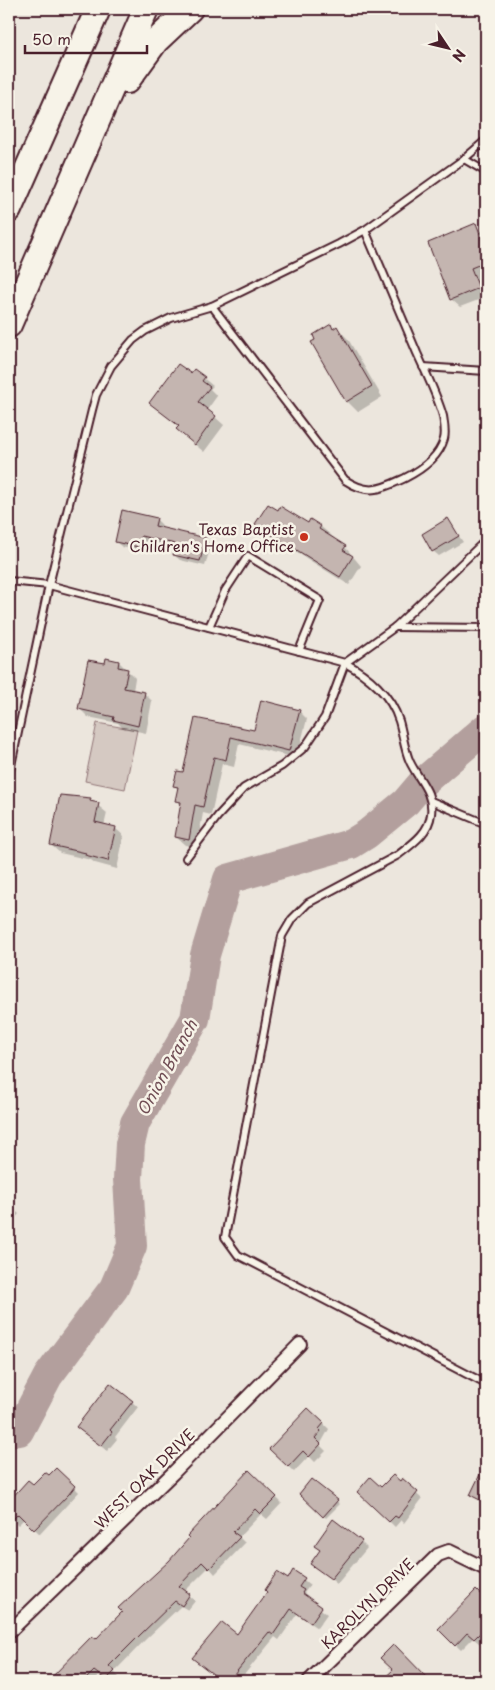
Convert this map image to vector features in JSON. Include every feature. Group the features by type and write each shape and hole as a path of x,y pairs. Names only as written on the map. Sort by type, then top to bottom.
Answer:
{"highway":[{"path":"9,210 98,9"},
{"path":"9,325 146,9"},
{"path":"76,172 131,74 156,41 190,9"}],"street":[{"name":"WEST OAK DRIVE","path":"9,1632 173,1473 300,1344"},
{"name":"KAROLYN DRIVE","path":"309,1681 438,1555 449,1552 486,1569"}],"lane":[{"path":"9,775 49,586 92,410 104,378 122,352 145,331 171,318 212,306 311,259 365,230 464,159 486,140"},
{"path":"464,159 486,172"},
{"path":"212,306 345,480 362,490 383,488 412,475 434,457 440,448 444,437 443,419 365,230"},
{"path":"423,367 486,371"},
{"path":"186,858 218,816 244,788 294,758 305,748 325,717 344,663 395,627 486,540"},
{"path":"209,627 225,591 248,556 320,600 299,650"},
{"path":"9,581 49,586 344,663 365,676 387,698 399,720 410,761 431,801 431,816 423,834 411,845 398,855 308,904 292,919 282,936 225,1237 238,1255 486,1384"},
{"path":"395,627 486,628"},
{"path":"431,801 486,824"}],"shaded area":[{"path":"97,723 137,730 125,789 85,781"}],"building":[{"path":"476,223 486,250 486,262 471,268 479,288 450,300 428,243"},
{"path":"331,324 333,329 337,326 372,386 346,402 311,342 315,340 313,335"},
{"path":"178,364 191,373 194,369 205,377 202,381 210,387 198,402 216,416 195,445 176,429 179,426 149,403"},
{"name":"Texas Baptist Children's Home Office","path":"268,504 278,510 280,506 308,523 310,519 321,526 319,529 346,546 343,550 353,556 340,577 255,524"},
{"path":"122,510 157,518 155,526 206,538 200,561 173,555 175,544 141,536 138,547 115,542"},
{"path":"448,518 459,536 432,552 422,534"},
{"path":"106,658 119,661 118,667 128,669 124,688 145,692 138,726 113,720 114,717 78,709 88,660 105,663"},
{"path":"261,700 300,710 289,751 231,737 226,760 214,757 203,807 195,805 189,840 175,837 181,802 175,801 178,787 173,786 177,771 183,772 195,718 254,730"},
{"path":"60,795 91,798 90,801 99,803 95,822 116,827 108,861 85,855 86,853 50,845"},
{"path":"110,1383 133,1401 110,1430 112,1432 101,1446 76,1427"},
{"path":"308,1408 324,1423 319,1429 321,1431 315,1438 321,1444 309,1457 303,1451 288,1467 269,1449"},
{"path":"486,1462 486,1503 470,1495"},
{"path":"56,1468 75,1486 69,1494 34,1530 18,1514 9,1523 9,1501 28,1480 33,1484 45,1472 49,1475"},
{"path":"249,1470 277,1497 260,1514 255,1509 233,1532 240,1537 209,1569 202,1562 179,1586 190,1594 182,1606 175,1601 140,1635 109,1666 115,1671 106,1680 94,1671 84,1681 48,1681 92,1636 96,1639 122,1612 118,1608 169,1561 189,1538 187,1536"},
{"path":"393,1475 400,1481 402,1478 418,1492 398,1518 395,1516 389,1522 357,1492 370,1477 381,1487"},
{"path":"311,1479 338,1500 323,1517 299,1494"},
{"path":"333,1519 362,1541 331,1579 310,1564 320,1550 314,1546"},
{"path":"293,1570 305,1578 299,1587 304,1590 302,1593 322,1607 311,1623 291,1609 273,1635 269,1632 229,1681 222,1681 192,1658 222,1622 237,1634 267,1592 265,1590 277,1572 288,1579"},
{"path":"476,1590 486,1600 486,1627 474,1639 467,1633 455,1646 438,1629"},
{"path":"394,1644 430,1681 381,1681 393,1670 380,1658"}],"waterway":[{"name":"Onion Branch","path":"9,1432 19,1431 48,1376 114,1288 132,1246 128,1179 130,1144 135,1123 195,1019 205,955 228,879 351,844 367,834 406,802 423,782 486,728"}],"place":[{"name":"Texas Baptist Children's Home Office","path":"304,537"}]}
